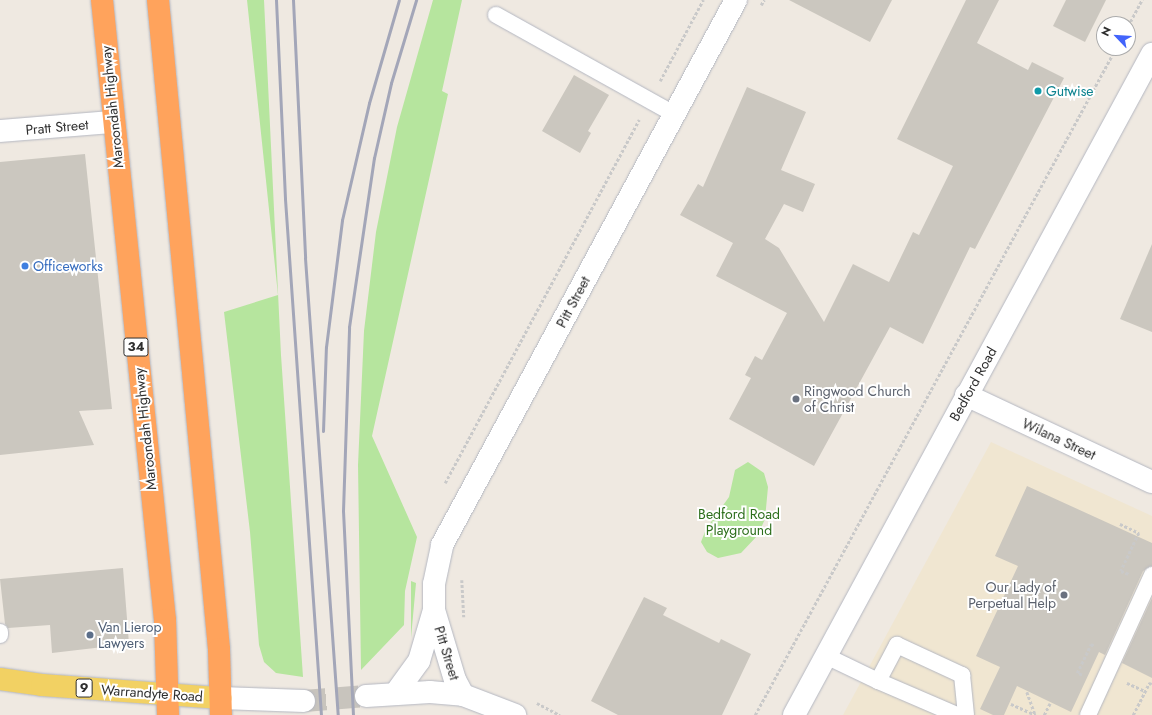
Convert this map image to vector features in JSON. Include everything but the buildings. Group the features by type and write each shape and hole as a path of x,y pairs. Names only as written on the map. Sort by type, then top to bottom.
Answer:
{"highway":[{"name":"Maroondah Highway","path":"102,0 113,122 165,620 168,705"},
{"path":"158,0 176,162 179,247 219,649 221,707"}],"main road":[{"name":"Warrandyte Road","path":"0,678 168,705 221,707"}],"street":[{"name":"Pitt Street","path":"463,695 454,680 434,610 434,584 442,545 736,0"},
{"name":"Bedford Road","path":"794,715 1152,54"},
{"name":"Pratt Street","path":"0,131 113,122"},
{"name":"Wilana Street","path":"966,396 1152,482"},
{"name":"Pitt Street","path":"396,694 419,661 434,610"},
{"path":"366,696 430,692 463,695 515,715"},
{"name":"Warrandyte Road","path":"221,707 304,701"}],"lane":[{"path":"496,15 674,114"},
{"path":"1088,715 1152,575"},
{"path":"878,680 896,646 962,674 966,715"},
{"path":"826,656 958,715"}],"path":[{"path":"760,7 764,0"},
{"path":"1133,16 1142,0"},
{"path":"755,715 1112,56"},
{"path":"1120,524 1139,533 1121,571 1130,575 1126,582"},
{"path":"462,578 464,623"},
{"path":"1096,647 1099,640"},
{"path":"1133,715 1149,683 1152,684"},
{"path":"1027,692 1035,715"},
{"path":"1044,715 1050,703"},
{"path":"1011,704 1035,715"}],"shaded area":[{"path":"991,442 1152,516 1152,715 843,715"}],"green space":[{"path":"247,0 264,0 281,355 303,677 276,673 264,662 259,645 250,532 224,312 278,295"},
{"path":"433,0 462,0 442,91 448,94 372,436 417,537 405,591 404,625 361,670 358,465 364,331 376,232 397,127"},
{"name":"Bedford Road Playground","path":"748,462 764,473 768,487 765,519 758,535 741,553 718,558 707,552 701,542 706,529 729,497 735,470"},
{"path":"411,581 416,583 411,638"}],"tunnel":[{"path":"304,701 366,696"}],"railway":[{"path":"276,0 285,199 321,715"},
{"path":"293,0 305,258 338,715"},
{"path":"323,431 326,347 342,220 369,103 399,0"},
{"path":"353,715 343,511 349,327 374,158 391,83 416,0"}],"place":[{"name":"Gutwise","path":"1038,91"},
{"name":"Officeworks","path":"25,266"},
{"name":"Ringwood Church of Christ","path":"796,399"},
{"name":"Our Lady of Perpetual Help","path":"1064,595"},
{"name":"Van Lierop Lawyers","path":"90,635"}]}
